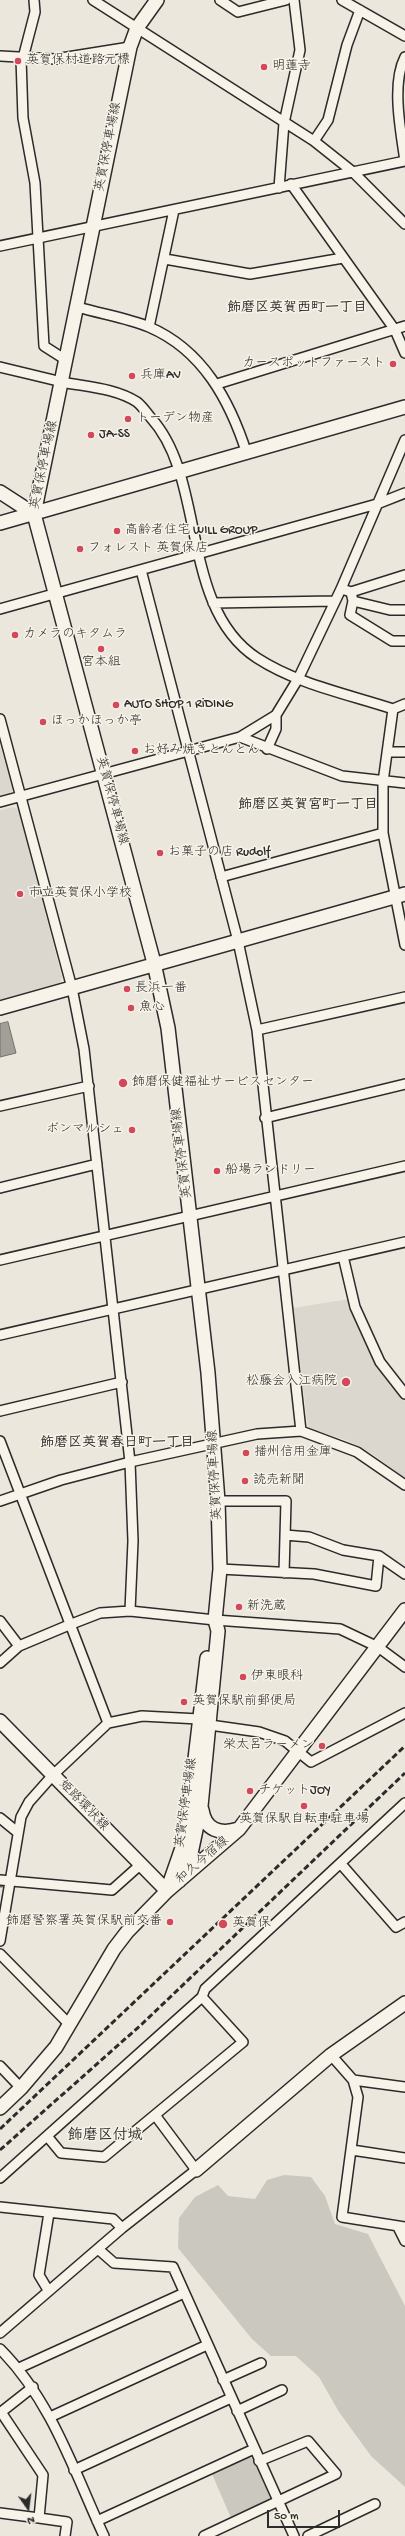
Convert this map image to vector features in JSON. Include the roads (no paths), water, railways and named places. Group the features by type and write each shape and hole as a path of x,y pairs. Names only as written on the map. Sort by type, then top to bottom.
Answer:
{"main road":[{"name":"英賀保停車場線","path":"157,0 137,28 130,47 78,307 34,514 154,963 168,1028 191,1216 215,1443 220,1569 215,1620 218,1631 187,1826 182,1848 167,1891"},
{"path":"0,523 247,454 405,407"},
{"path":"0,492 34,514"},
{"path":"0,1008 154,963 399,896"},
{"name":"和久今宿線","path":"0,2108 22,2088 47,2060 70,2025 114,1949 127,1932 167,1891 239,1829 405,1610"},
{"name":"姫路環状線","path":"0,1721 167,1891"},
{"name":"英賀保停車場線","path":"179,1881 189,1863 201,1806 204,1722"},
{"path":"201,1806 204,1821 209,1827 221,1832 239,1829"},
{"path":"196,2170 331,2055 405,2003"}],"street":[{"path":"34,0 35,12 22,58 23,118 35,182 44,346 66,360"},
{"path":"93,0 314,141 354,172 405,224"},
{"path":"220,0 238,12 258,3 286,0"},
{"path":"279,188 284,123 300,50 294,0"},
{"path":"342,0 405,36"},
{"path":"314,141 328,120 347,45 360,10"},
{"path":"0,56 55,59 130,47"},
{"path":"0,246 405,161 399,110 400,67 405,57"},
{"path":"292,184 395,330 405,353"},
{"path":"149,327 165,259 174,210"},
{"path":"165,259 250,274 343,258"},
{"path":"78,307 149,327 189,352 217,384 236,418 247,454"},
{"path":"217,384 405,326"},
{"path":"0,367 62,382 118,392 138,403 164,431 179,473 198,553 213,603 224,623 247,649 257,658 298,679 393,709 405,704"},
{"path":"0,802 240,737 276,715 298,679 341,589 405,440"},
{"path":"0,609 377,504 405,494"},
{"path":"141,570 238,941 257,1030 265,1118 301,1431"},
{"path":"341,589 351,592 405,574"},
{"path":"351,592 353,601 350,615 392,641 405,641"},
{"path":"213,603 335,601"},
{"path":"353,601 390,610 405,610"},
{"path":"393,709 383,782 383,833 399,896 405,945"},
{"path":"267,749 276,729 276,715"},
{"path":"0,719 2,737 20,797 72,988 89,1086 130,1462 133,1541 130,1611"},
{"path":"240,737 267,749 342,776 383,782 405,783"},
{"path":"387,752 405,752"},
{"path":"221,877 383,833"},
{"path":"257,1030 405,997"},
{"path":"265,1118 405,1084"},
{"path":"0,1106 89,1086"},
{"path":"0,1188 97,1164"},
{"path":"0,1260 405,1166"},
{"path":"0,1335 282,1269 405,1242"},
{"path":"343,1256 355,1307 380,1362 405,1394"},
{"path":"0,1411 122,1382"},
{"path":"0,1501 60,1480 130,1462 257,1434 301,1431 358,1452 405,1485"},
{"path":"0,1441 69,1625 108,1722"},
{"path":"218,1501 286,1501 284,1573"},
{"path":"285,1535 308,1536 343,1550 379,1556 405,1574"},
{"path":"220,1569 314,1574 376,1586 379,1556"},
{"path":"0,1663 19,1646 69,1625 100,1613 130,1611 215,1620 340,1629 378,1647 405,1667"},
{"path":"0,1621 19,1646"},
{"path":"0,1941 4,1881 20,1817 29,1802 53,1775 108,1722 142,1716 204,1722 260,1732 285,1741 311,1762 405,1713"},
{"path":"0,2178 202,1997 205,1989 405,1803"},
{"path":"0,1818 16,1831"},
{"path":"341,1864 396,1927 405,1922"},
{"path":"4,1881 112,1890 140,1865"},
{"path":"0,1954 70,2025"},
{"path":"47,2136 62,2153 104,2157 243,2042 202,1997"},
{"path":"331,2055 353,2080 358,2097 342,2217 401,2227 405,2242"},
{"path":"0,2066 22,2088"},
{"path":"353,2080 405,2087"},
{"path":"0,2333 48,2290 122,2228 196,2170 155,2115"},
{"path":"352,2150 405,2158"},
{"path":"0,2207 113,2219 122,2228"},
{"path":"48,2213 39,2275 48,2290"},
{"path":"98,2249 114,2264 173,2267 294,2536"},
{"path":"20,2368 184,2293"},
{"path":"50,2417 207,2345"},
{"path":"0,2349 20,2368 50,2417 104,2536"},
{"path":"223,2380 260,2363"},
{"path":"33,2387 1,2412 43,2476 38,2518"},
{"path":"237,2410 282,2390"},
{"path":"74,2470 231,2398"},
{"path":"204,2536 336,2474 308,2441 259,2461"},
{"path":"97,2521 254,2449"},
{"path":"308,2536 375,2504"},
{"path":"0,2513 67,2522 65,2536"}],"waterway":[{"path":"91,1884 104,1885"}],"railway":[{"path":"0,2129 405,1746"},
{"path":"0,2150 142,2024 405,1773"}],"place":[{"name":"英賀保村道路元標","path":"18,61"},
{"name":"明蓮寺","path":"264,67"},
{"name":"カースポットファースト","path":"393,364"},
{"name":"兵庫AV","path":"132,376"},
{"name":"トーデン物産","path":"128,419"},
{"name":"JA-SS","path":"91,435"},
{"name":"高齢者住宅 WILL GROUP","path":"117,531"},
{"name":"フォレスト 英賀保店","path":"80,549"},
{"name":"カメラのキタムラ","path":"15,635"},
{"name":"宮本組","path":"101,649"},
{"name":"AUTO SHOP 1 RiDING","path":"116,705"},
{"name":"ほっかほっか亭","path":"43,722"},
{"name":"お好み焼きとんとん","path":"135,751"},
{"name":"お菓子の店 Rudolf","path":"160,853"},
{"name":"市立英賀保小学校","path":"20,894"},
{"name":"長浜一番","path":"127,989"},
{"name":"魚心","path":"131,1008"},
{"name":"飾磨保健福祉サービスセンター","path":"123,1083"},
{"name":"ボンマルシェ","path":"132,1130"},
{"name":"船場ランドリー","path":"217,1171"},
{"name":"松藤会入江病院","path":"346,1382"},
{"name":"播州信用金庫","path":"246,1453"},
{"name":"読売新聞","path":"245,1481"},
{"name":"新洗蔵","path":"239,1607"},
{"name":"伊東眼科","path":"243,1677"},
{"name":"英賀保駅前郵便局","path":"184,1702"},
{"name":"栄太呂ラーメン","path":"322,1746"},
{"name":"チケットJOY","path":"250,1791"},
{"name":"英賀保駅自転車駐車場","path":"304,1806"},
{"name":"飾磨警察署英賀保駅前交番","path":"170,1922"},
{"name":"英賀保","path":"223,1924"}],"district":[{"name":"飾磨区英賀西町一丁目","path":"297,309"},
{"name":"飾磨区英賀宮町一丁目","path":"308,806"},
{"name":"飾磨区英賀春日町一丁目","path":"117,1444"},
{"name":"飾磨区付城","path":"105,2137"}]}
